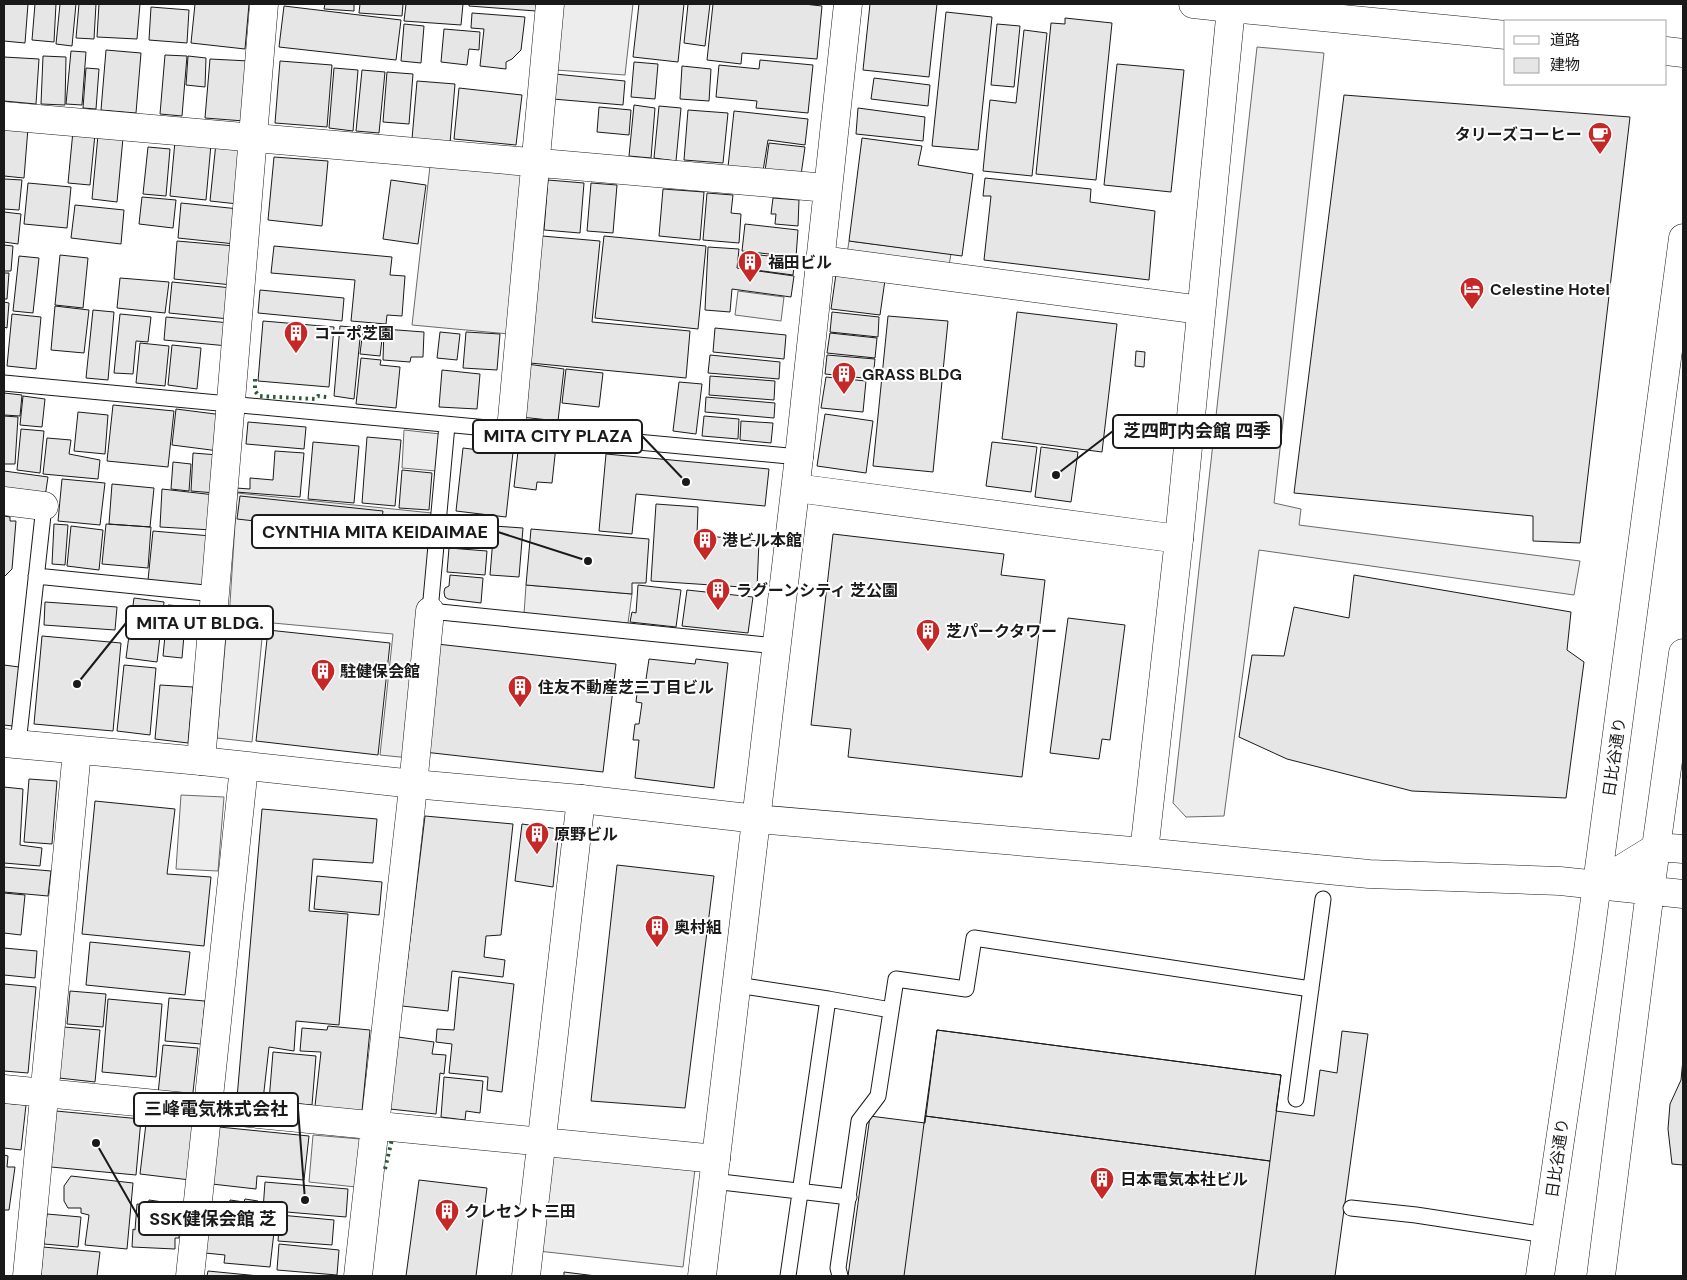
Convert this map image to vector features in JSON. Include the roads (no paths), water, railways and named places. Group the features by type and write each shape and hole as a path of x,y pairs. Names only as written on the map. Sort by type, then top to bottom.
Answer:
{"street":[{"path":"201,761 264,4"},
{"path":"511,430 550,4"},
{"path":"702,1276 796,488 848,4"},
{"path":"1193,4 1231,6 1504,35"},
{"path":"1144,852 1179,538 1231,6"},
{"path":"1667,51 1683,53"},
{"path":"4,116 827,188"},
{"name":"日比谷通り","path":"1540,1276 1597,884 1683,238"},
{"path":"820,260 1201,310"},
{"path":"796,488 1179,538"},
{"path":"4,501 44,506"},
{"path":"358,1276 414,784 430,611"},
{"path":"1601,1276 1650,890 1670,848 1683,653"},
{"path":"11,743 581,799 757,820 1144,852 1369,874 1597,884 1683,894"},
{"path":"27,1276 78,751"},
{"path":"190,1276 244,767"},
{"path":"526,1276 581,799"},
{"path":"1597,884 1670,848"},
{"path":"4,1088 542,1142 715,1170"}],"lane":[{"path":"4,383 799,457"},
{"path":"447,425 430,611 777,646"},
{"path":"11,743 36,576 44,506"},
{"path":"36,576 215,594"},
{"path":"1296,1099 1323,899"},
{"path":"840,1276 838,1268 859,1121 878,1096 896,979 966,989 974,938 1311,989"},
{"path":"737,985 891,1010"},
{"path":"788,1276 828,999"},
{"path":"715,1170 800,1191 849,1197"},
{"path":"1351,1208 1416,1215 1546,1235"}],"place":[{"name":"タリーズコーヒー","path":"1600,155"},
{"name":"福田ビル","path":"750,283"},
{"name":"Celestine Hotel","path":"1472,310"},
{"name":"コーポ芝園","path":"296,354"},
{"name":"GRASS BLDG","path":"844,395"},
{"name":"芝四町内会館 四季","path":"1056,475"},
{"name":"MITA CITY PLAZA","path":"686,482"},
{"name":"CYNTHIA MITA KEIDAIMAE","path":"588,561"},
{"name":"港ビル本館","path":"705,561"},
{"name":"ラグーンシティ 芝公園","path":"718,611"},
{"name":"芝パークタワー","path":"928,652"},
{"name":"MITA UT BLDG.","path":"77,684"},
{"name":"駐健保会館","path":"323,692"},
{"name":"住友不動産芝三丁目ビル","path":"520,708"},
{"name":"原野ビル","path":"537,855"},
{"name":"奥村組","path":"657,948"},
{"name":"SSK健保会館 芝","path":"96,1143"},
{"name":"三峰電気株式会社","path":"305,1200"},
{"name":"日本電気本社ビル","path":"1102,1200"},
{"name":"クレセント三田","path":"447,1232"}]}
